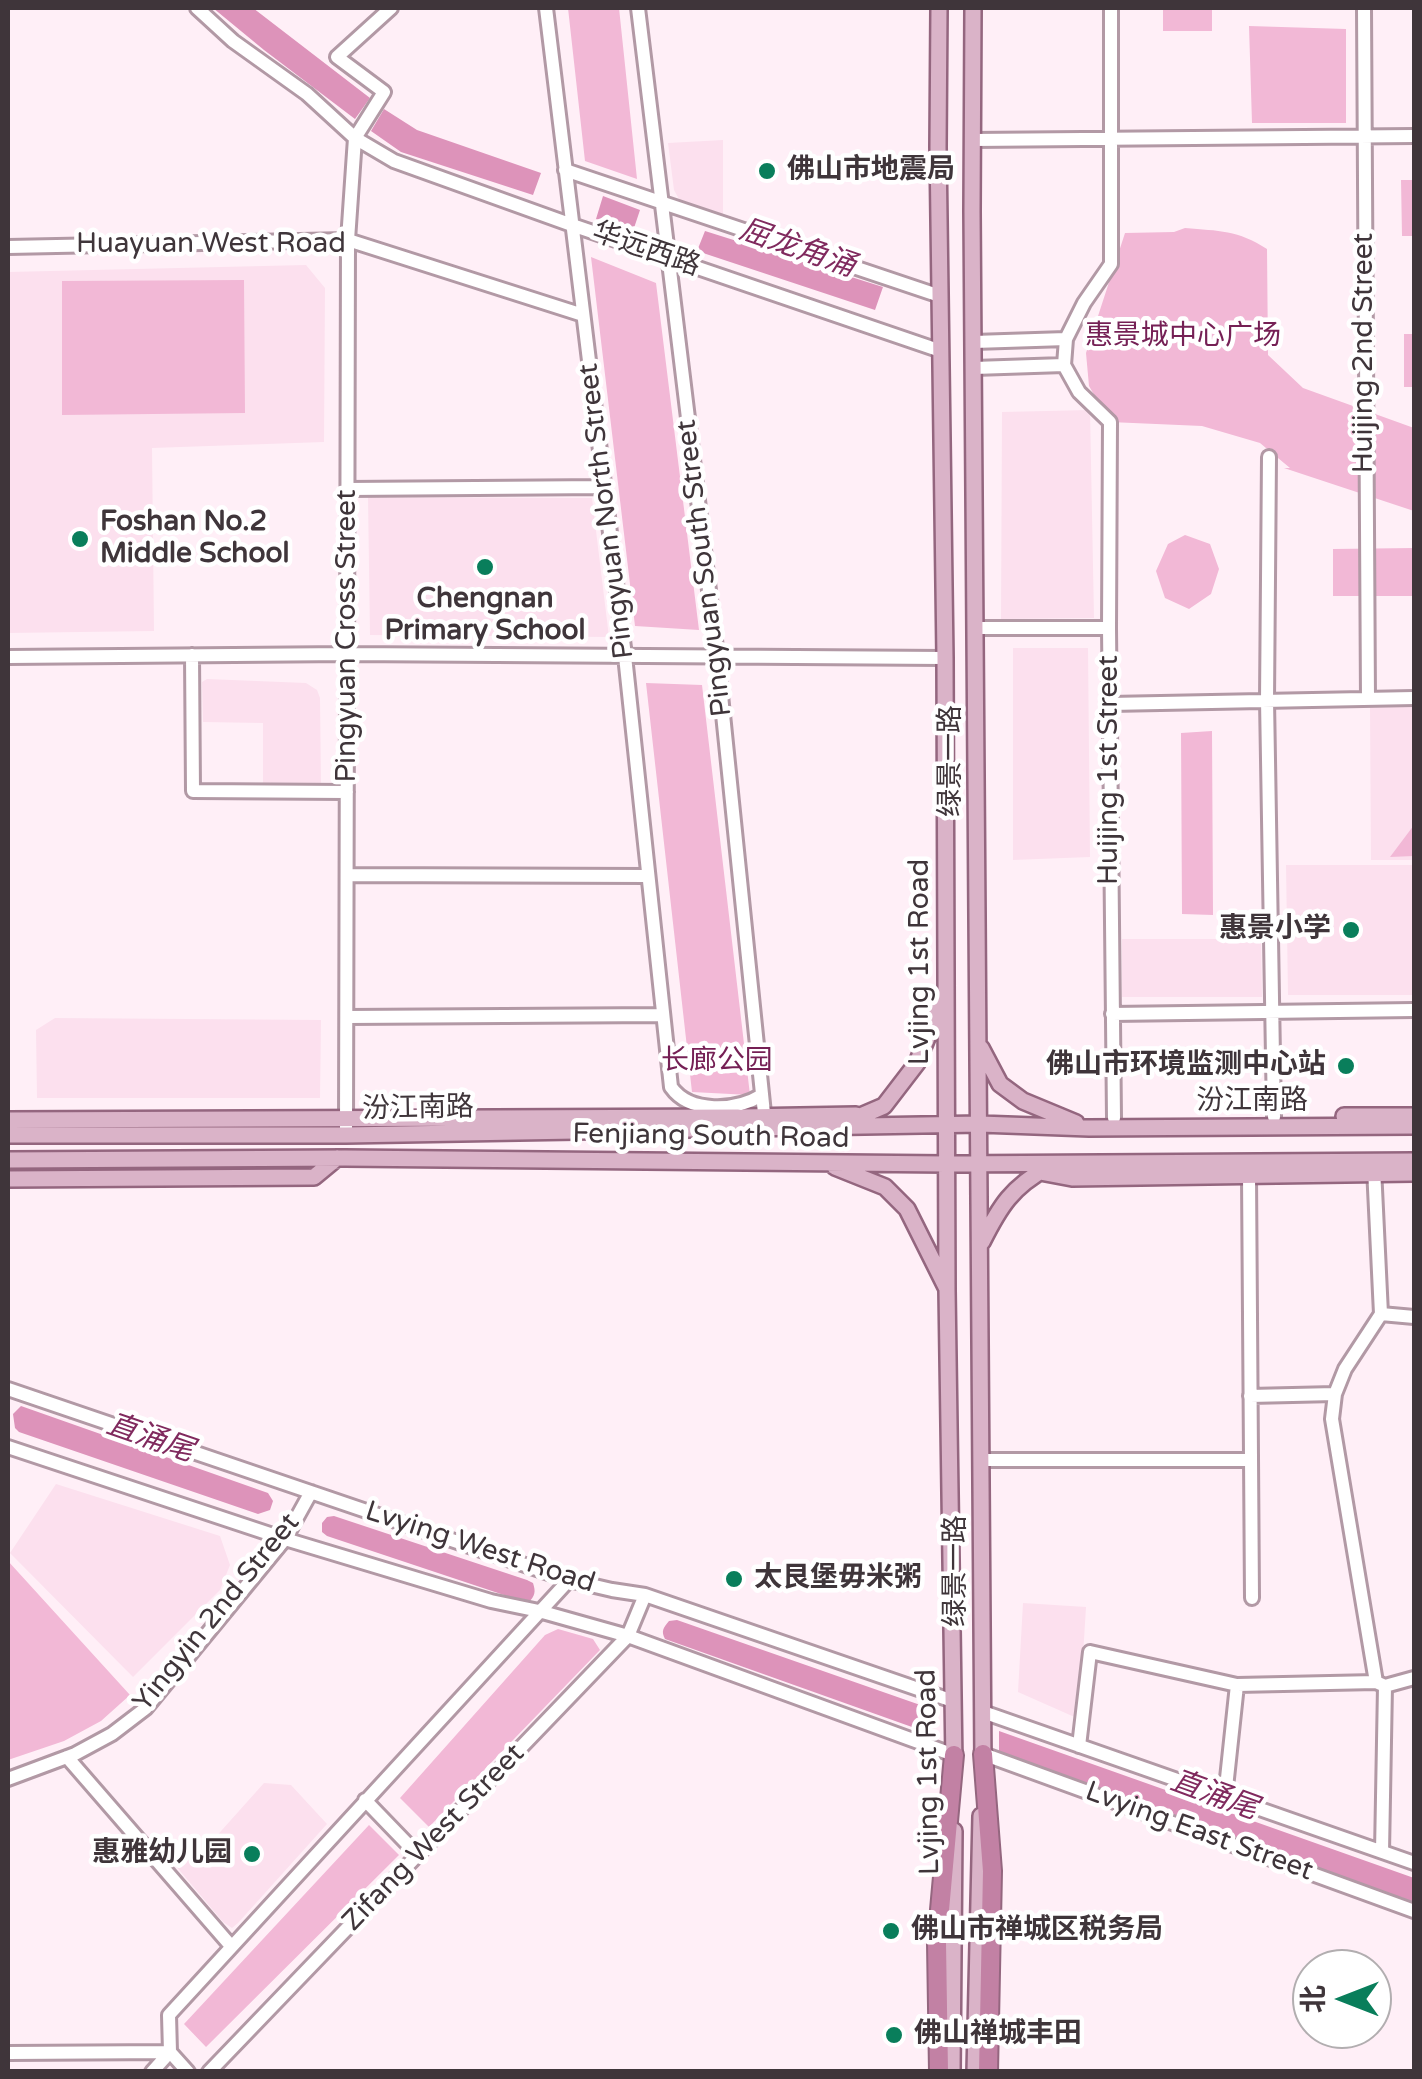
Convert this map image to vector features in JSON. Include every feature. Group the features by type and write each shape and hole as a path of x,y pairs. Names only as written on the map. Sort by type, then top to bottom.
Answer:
{"highway":[{"path":"983,1754 992,1872 988,2072"},
{"path":"939,2072 937,1944 954,1755"}],"main road":[{"name":"Lvjing 1st Road","path":"939,8 947,1290 954,1755 952,2072"},
{"name":"绿景一路","path":"973,8 983,1754"},
{"path":"829,1128 884,1106 917,1063 947,987"},
{"path":"980,1046 1000,1084 1023,1102 1089,1128"},
{"path":"8,1120 160,1127 347,1118 738,1117 765,1122 865,1115"},
{"path":"1066,1119 1274,1117 1356,1121 1414,1116"},
{"name":"汾江南路","path":"8,1135 160,1127 346,1135 765,1122 829,1128 980,1124 1089,1128 1356,1121 1414,1126"},
{"path":"273,1158 273,1178"},
{"path":"8,1179 314,1178 337,1158"},
{"name":"Fenjiang South Road","path":"8,1160 337,1158 980,1164 1047,1168 1374,1167 1414,1161"},
{"path":"827,1163 885,1187 907,1209 947,1290"},
{"path":"980,1245 1000,1206 1023,1181 1047,1168 1072,1178 1249,1175 1374,1167 1414,1173"},
{"name":"Lvjing 1st Road","path":"975,2072 983,1754"}],"street":[{"name":"华远西路","path":"197,8 232,40 307,94 356,138 394,162 941,351"},
{"name":"Pingyuan North Street","path":"546,8 625,656 674,1117"},
{"name":"Pingyuan South Street","path":"638,8 717,656 765,1122"},
{"path":"974,368 1064,365 1066,339 1084,303 1111,264 1111,8"},
{"name":"Huijing 2nd Street","path":"1364,8 1368,698"},
{"path":"356,138 384,92 337,57 387,9"},
{"path":"973,140 1414,136"},
{"name":"Pingyuan Cross Street","path":"346,1135 348,240 356,138"},
{"name":"华远西路","path":"565,170 940,296"},
{"name":"Huayuan West Road","path":"8,247 348,240 583,316"},
{"path":"974,342 1066,339"},
{"name":"Huijing 1st Street","path":"1064,365 1078,392 1110,422 1114,1118"},
{"path":"1269,457 1274,1117"},
{"path":"348,488 604,487"},
{"path":"976,628 1109,628"},
{"path":"8,657 348,654 945,658"},
{"path":"192,656 193,791 347,792"},
{"path":"1110,704 1414,698"},
{"path":"347,875 648,876"},
{"path":"1112,1014 1414,1010"},
{"path":"347,1017 662,1015"},
{"path":"671,1087 678,1096 700,1106 737,1106 762,1095"},
{"path":"1374,1167 1381,1314 1345,1369 1335,1394 1332,1419 1381,1684 1382,1852"},
{"path":"1249,1175 1252,1598"},
{"path":"1381,1314 1414,1316"},
{"name":"Lvying West Road","path":"8,1390 569,1580 645,1595 953,1701"},
{"path":"1250,1396 1335,1394"},
{"name":"Lvying West Road","path":"8,1447 285,1539 628,1636 954,1755"},
{"path":"982,1460 1250,1460"},
{"name":"Yingyin 2nd Street","path":"8,1779 67,1757 112,1734 146,1708 285,1539 312,1492"},
{"path":"188,2072 170,2052 168,2014 569,1580"},
{"name":"Zifang West Street","path":"209,2072 628,1636 645,1595"},
{"path":"1078,1746 1090,1652 1237,1685 1381,1684 1414,1678"},
{"path":"1225,1797 1237,1685"},
{"name":"Lvying East Street","path":"982,1712 1414,1863"},
{"name":"Lvying East Street","path":"983,1754 1414,1911"},
{"path":"67,1757 232,1946"},
{"path":"366,1800 418,1855"},
{"path":"8,2053 170,2052"},
{"path":"152,2072 170,2052"}],"shaded area":[{"path":"213,8 253,8 370,98 355,119"},
{"path":"384,109 417,130 541,173 533,195 401,152 371,131"},
{"path":"723,140 723,218 680,201 674,190 668,143"},
{"path":"603,196 640,210 633,231 596,219"},
{"path":"705,231 883,287 875,310 697,251"},
{"name":"Foshan No.2 Middle School","path":"306,265 325,288 324,442 152,448 154,631 8,633 8,272"},
{"path":"1090,410 1094,618 1001,619 1002,412"},
{"name":"Chengnan Primary School","path":"368,497 592,498 609,637 370,635"},
{"path":"1013,648 1088,648 1090,857 1013,860"},
{"path":"207,679 306,683 317,690 321,786 263,786 263,723 203,722 202,682"},
{"path":"1370,707 1414,707 1414,860 1371,860"},
{"name":"惠景小学","path":"1286,865 1414,865 1414,995 1288,995"},
{"path":"1122,939 1261,939 1262,997 1122,997"},
{"path":"55,1018 321,1020 320,1098 37,1098 36,1030"},
{"path":"21,1406 268,1493 273,1501 270,1510 258,1514 19,1432 13,1414"},
{"path":"56,1484 220,1536 230,1565 220,1590 133,1677 10,1553"},
{"path":"334,1516 527,1580 533,1583 535,1591 528,1603 327,1536 322,1532 322,1523"},
{"path":"1023,1603 1086,1607 1079,1719 1018,1692"},
{"path":"677,1620 926,1707 926,1732 665,1639 665,1626"},
{"path":"999,1731 1414,1878 1414,1902 999,1754"},
{"name":"惠雅幼儿园","path":"264,1783 291,1785 327,1824 232,1928 164,1852 181,1850 202,1856"}],"green space":[{"path":"568,8 619,8 637,179 585,161"},
{"path":"1163,8 1212,8 1212,31 1163,31"},
{"path":"1249,26 1346,29 1346,123 1252,123"},
{"path":"1401,180 1414,180 1414,236 1402,236"},
{"name":"惠景城中心广场","path":"1185,228 1237,235 1267,249 1268,355 1303,388 1414,428 1414,511 1284,468 1290,468 1260,443 1202,426 1110,422 1089,386 1086,353 1125,233 1174,232"},
{"path":"591,257 656,283 699,630 635,626"},
{"path":"244,280 245,413 62,415 62,281"},
{"path":"1404,334 1414,334 1414,387 1404,387"},
{"path":"1185,535 1210,544 1219,569 1211,594 1189,609 1165,598 1156,571 1168,544"},
{"path":"1414,548 1414,596 1333,596 1333,549"},
{"name":"长廊公园","path":"646,683 702,685 750,1095 692,1092"},
{"path":"1212,731 1213,915 1182,914 1181,733"},
{"path":"1414,825 1414,856 1390,857"},
{"path":"8,1561 130,1695 101,1721 64,1741 8,1760"},
{"path":"558,1629 593,1639 600,1650 429,1827 400,1798 545,1635"},
{"path":"369,1825 399,1855 206,2047 184,2024"}],"place":[{"name":"佛山市地震局","path":"767,171"},
{"name":"Foshan No.2 Middle School","path":"80,539"},
{"name":"Chengnan Primary School","path":"485,567"},
{"name":"惠景小学","path":"1351,930"},
{"name":"佛山市环境监测中心站","path":"1346,1066"},
{"name":"太艮堡毋米粥","path":"734,1579"},
{"name":"惠雅幼儿园","path":"252,1854"},
{"name":"佛山市禅城区税务局","path":"891,1931"},
{"name":"佛山禅城丰田","path":"894,2035"}],"water label":[{"name":"屈龙角涌","path":"797,249"},
{"name":"直涌尾","path":"150,1439"},
{"name":"直涌尾","path":"1214,1796"}]}
